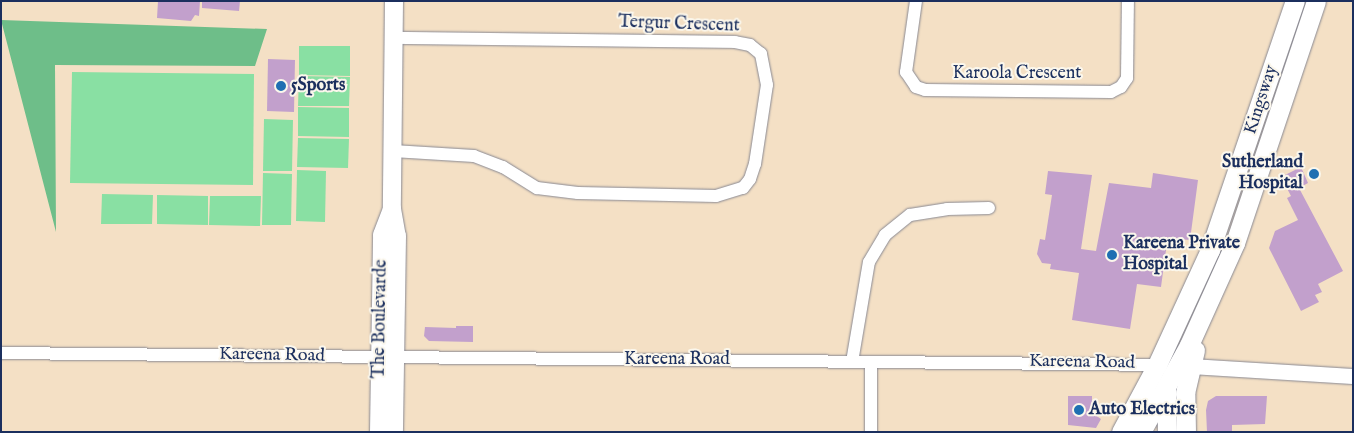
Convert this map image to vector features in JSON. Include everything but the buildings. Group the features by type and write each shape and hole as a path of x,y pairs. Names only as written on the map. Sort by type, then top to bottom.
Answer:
{"main road":[{"name":"The Boulevarde","path":"394,1 392,209 382,235 387,358 394,432"},
{"name":"Kingsway","path":"1186,432 1185,394 1174,366 1184,309 1234,186 1295,1"},
{"name":"Kingsway","path":"1174,366 1209,303 1235,243 1316,1"},
{"name":"The Boulevarde","path":"379,432 387,358"},
{"path":"1141,432 1166,387 1174,366"},
{"path":"1121,432 1174,366"},
{"path":"1166,387 1168,432"}],"street":[{"name":"Karoola Crescent","path":"916,1 906,72 916,87 925,90 1111,92 1121,87 1127,78 1128,1"},
{"name":"Tergur Crescent","path":"393,38 735,42 750,45 761,54 767,85 755,164 750,179 743,188 716,196 578,193 537,188 503,167 474,156 393,152"},
{"path":"852,362 869,262 885,235 910,215 947,209 990,208"},
{"name":"Kareena Road","path":"1,353 1174,366 1353,376"},
{"path":"871,362 871,432"}],"green space":[{"path":"1,20 267,29 255,66 55,65 56,232"},
{"path":"299,46 350,46 350,76 299,75"},
{"path":"72,72 254,74 253,185 70,183"},
{"path":"299,76 350,77 349,106 298,106"},
{"path":"298,107 349,108 349,137 298,136"},
{"path":"264,119 293,120 292,171 263,171"},
{"path":"298,138 349,139 348,168 297,167"},
{"path":"297,170 326,171 325,222 296,221"},
{"path":"263,173 292,174 291,225 262,225"},
{"path":"102,194 153,195 152,224 101,224"},
{"path":"157,195 208,196 208,225 157,224"},
{"path":"210,196 261,196 260,226 209,225"}],"place":[{"name":"5Sports","path":"281,86"},
{"name":"Sutherland Hospital","path":"1314,174"},
{"name":"Kareena Private Hospital","path":"1112,255"},
{"name":"Auto Electrics","path":"1079,410"}]}
